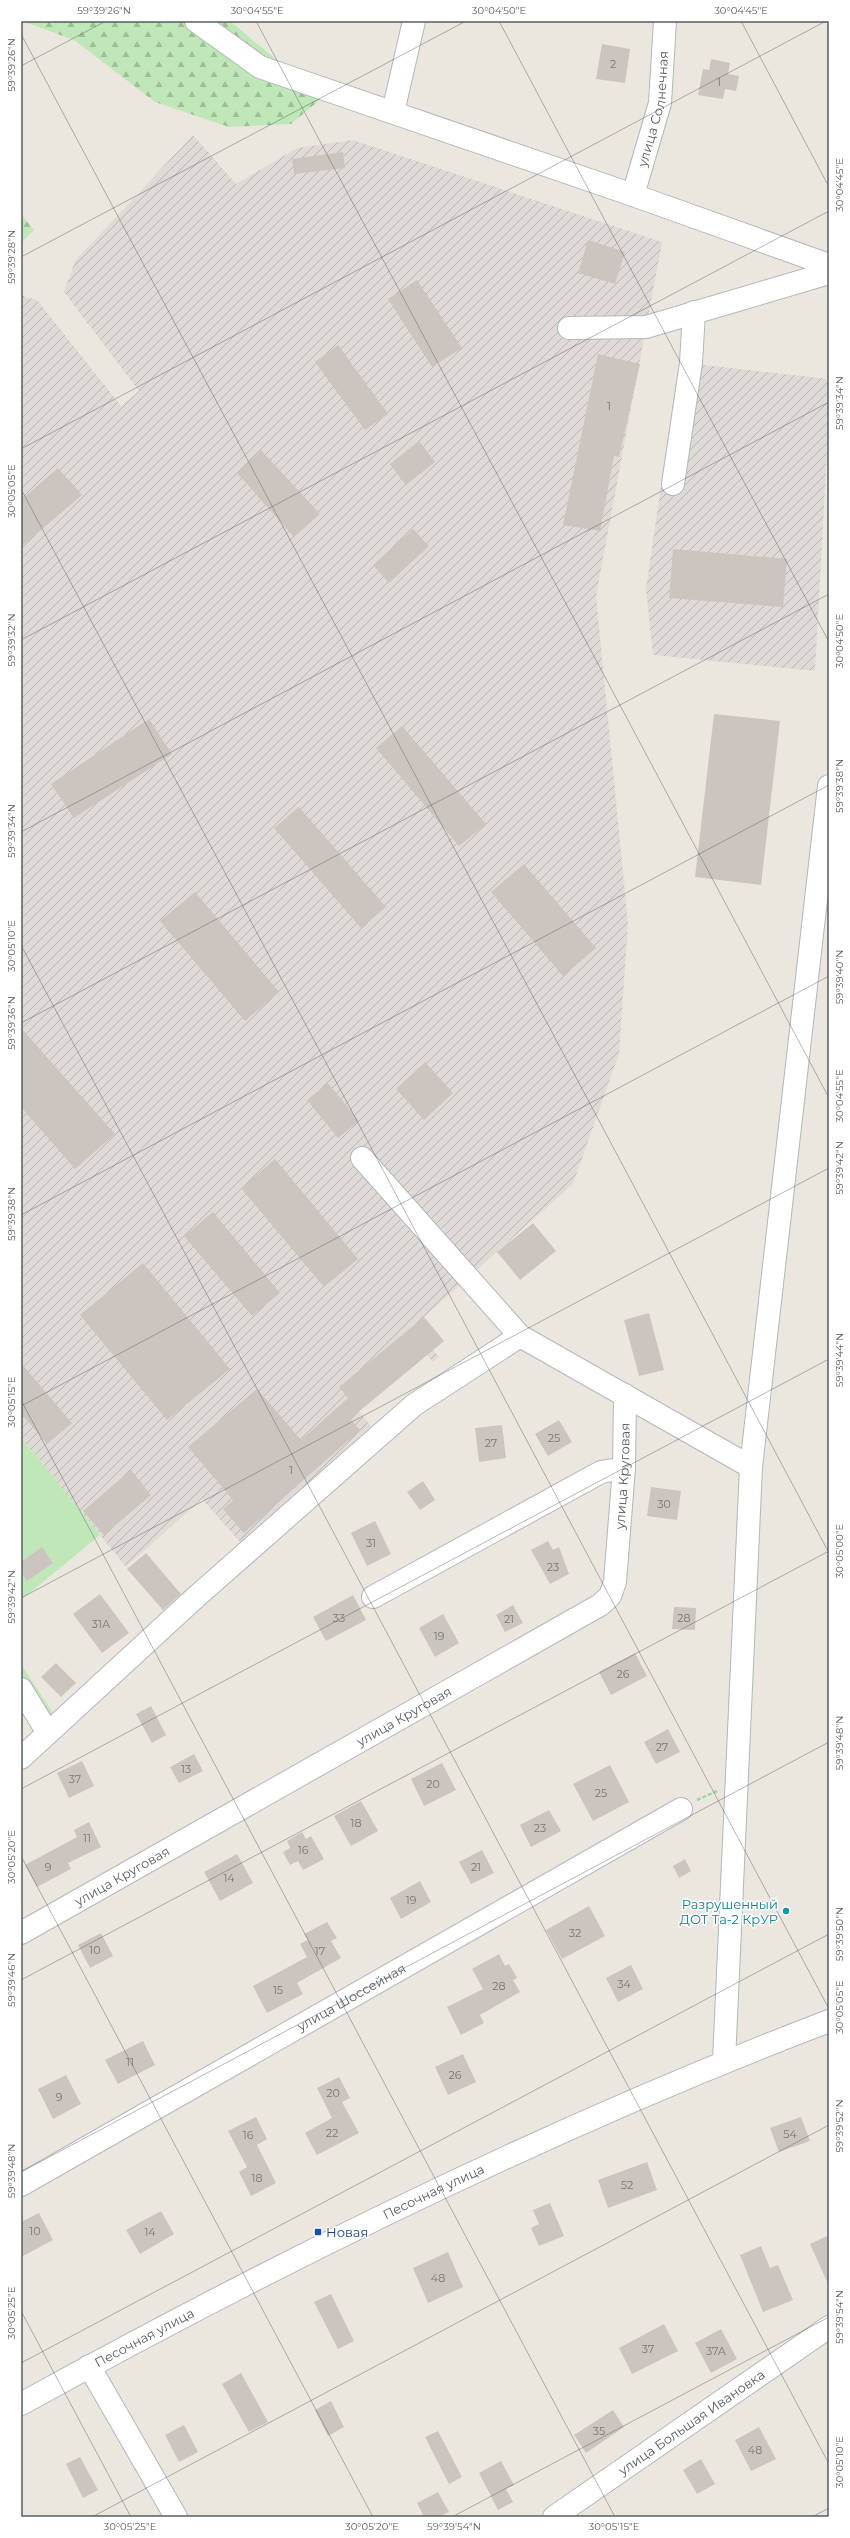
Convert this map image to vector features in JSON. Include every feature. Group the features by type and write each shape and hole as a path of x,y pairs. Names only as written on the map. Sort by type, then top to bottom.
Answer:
{"street":[{"path":"196,21 260,67 633,195 829,265"},
{"path":"393,112 414,21"},
{"name":"улица Солнечная","path":"633,195 660,103 665,21"},
{"path":"569,328 646,327 829,273"},
{"path":"673,484 691,363 694,312"},
{"path":"724,2061 751,1467 829,786"},
{"path":"362,1158 520,1336 751,1467"},
{"path":"21,1758 196,1597 414,1405 520,1336"},
{"name":"улица Круговая","path":"21,1933 600,1605 610,1596 615,1582 624,1468 625,1396"},
{"path":"374,1597 601,1472 624,1468"},
{"path":"21,1690 48,1732"},
{"name":"улица Шоссейная","path":"21,2185 681,1809"},
{"name":"Песочная улица","path":"21,2404 89,2366 423,2195 724,2061 829,2021"},
{"name":"улица Большая Ивановка","path":"554,2517 829,2327"},
{"path":"89,2366 176,2517"}],"path":[{"path":"681,1809 736,1782"}],"shaded area":[{"path":"193,135 236,184 297,148 353,140 662,242 596,596 628,924 619,1054 573,1184 424,1317 444,1341 433,1350 439,1357 433,1362 427,1355 359,1411 371,1426 241,1543 202,1499 126,1567 21,1438 21,295 37,300 121,406 139,391 64,292 75,261"},
{"path":"679,362 829,379 829,418 815,671 653,655 646,589"}],"green space":[{"path":"22,21 230,21 322,98 291,124 229,127 155,102 74,40"},
{"path":"21,214 34,230 21,243"},
{"path":"21,1438 100,1535 21,1600"},
{"path":"21,1664 53,1713 35,1731 21,1708"}],"building":[{"path":"602,44 630,49 625,83 596,79"},
{"path":"711,59 730,63 728,74 739,76 736,91 725,89 723,99 698,95 703,69 709,70"},
{"path":"343,152 345,168 294,174 292,159"},
{"path":"588,240 625,252 615,284 578,273"},
{"path":"417,280 462,348 432,367 388,299"},
{"path":"338,345 388,414 365,430 315,362"},
{"path":"598,354 640,364 619,457 614,456 600,531 563,525"},
{"path":"419,441 435,462 406,485 390,464"},
{"path":"261,450 320,514 294,537 237,473"},
{"path":"58,468 82,495 21,547 21,500"},
{"path":"413,529 429,546 389,583 373,565"},
{"path":"673,549 787,559 783,607 669,598"},
{"path":"714,714 780,721 761,885 695,877"},
{"path":"149,719 172,754 74,818 51,784"},
{"path":"402,726 486,824 459,846 376,748"},
{"path":"299,807 386,907 361,928 274,828"},
{"path":"524,864 596,948 563,976 491,892"},
{"path":"195,892 279,992 245,1021 160,921"},
{"path":"21,1028 115,1134 75,1169 21,1107"},
{"path":"425,1062 453,1093 424,1120 396,1089"},
{"path":"328,1083 359,1121 338,1138 307,1100"},
{"path":"275,1159 358,1259 324,1287 241,1188"},
{"path":"213,1212 280,1293 252,1316 184,1236"},
{"path":"533,1223 556,1251 520,1280 497,1252"},
{"path":"143,1263 230,1369 167,1420 80,1315"},
{"path":"649,1313 664,1370 639,1376 624,1320"},
{"path":"424,1317 444,1341 350,1419 360,1430 244,1533 223,1509 233,1500 188,1447 257,1389 301,1440 348,1398 339,1387"},
{"path":"21,1363 72,1423 47,1444 21,1413"},
{"path":"559,1420 572,1442 548,1456 535,1434"},
{"path":"502,1425 506,1458 479,1462 475,1428"},
{"path":"131,1470 151,1495 104,1535 83,1511"},
{"path":"423,1481 435,1500 420,1510 407,1492"},
{"path":"651,1487 681,1491 677,1520 647,1516"},
{"path":"375,1521 391,1554 367,1566 351,1533"},
{"path":"548,1541 553,1550 559,1547 569,1574 550,1584 531,1550"},
{"path":"42,1547 53,1563 27,1581 21,1572 21,1562"},
{"path":"146,1553 181,1594 163,1610 127,1569"},
{"path":"100,1594 129,1633 102,1653 73,1614"},
{"path":"353,1595 366,1620 326,1641 313,1617"},
{"path":"513,1605 523,1623 505,1632 496,1615"},
{"path":"674,1607 696,1608 695,1630 672,1629"},
{"path":"443,1614 459,1643 435,1657 419,1628"},
{"path":"635,1653 647,1676 611,1695 599,1672"},
{"path":"56,1663 76,1683 61,1697 41,1677"},
{"path":"151,1706 166,1735 152,1743 136,1714"},
{"path":"668,1729 680,1752 656,1764 644,1742"},
{"path":"194,1754 203,1771 179,1783 170,1767"},
{"path":"82,1761 94,1786 69,1798 57,1773"},
{"path":"442,1763 456,1790 424,1806 411,1779"},
{"path":"610,1765 629,1802 593,1821 573,1784"},
{"path":"361,1801 378,1831 351,1846 334,1816"},
{"path":"549,1810 561,1831 531,1847 520,1825"},
{"path":"89,1822 101,1847 68,1863 71,1869 37,1887 25,1865 77,1837 74,1830"},
{"path":"302,1832 306,1839 311,1836 324,1859 303,1870 298,1861 290,1865 283,1852 290,1848 287,1841"},
{"path":"482,1850 494,1873 471,1884 459,1862"},
{"path":"237,1854 253,1883 220,1901 204,1872"},
{"path":"685,1859 691,1871 679,1878 673,1866"},
{"path":"420,1881 431,1902 401,1919 390,1898"},
{"path":"589,1906 605,1936 562,1959 546,1930"},
{"path":"327,1922 337,1938 331,1941 341,1958 297,1983 303,1994 267,2013 253,1986 307,1957 300,1944 308,1940 304,1934"},
{"path":"101,1933 113,1956 90,1968 78,1945"},
{"path":"499,1954 505,1966 509,1964 517,1978 513,1980 520,1992 480,2015 484,2023 461,2035 447,2007 483,1989 472,1969"},
{"path":"631,1965 643,1989 618,2002 606,1978"},
{"path":"143,2041 155,2065 118,2084 105,2060"},
{"path":"463,2054 476,2082 448,2095 435,2067"},
{"path":"66,2075 81,2104 53,2119 38,2089"},
{"path":"339,2077 350,2098 342,2102 359,2133 317,2155 305,2133 332,2118 317,2088"},
{"path":"256,2117 267,2139 257,2145 276,2183 251,2196 239,2172 247,2167 228,2131"},
{"path":"801,2117 810,2141 779,2152 770,2128"},
{"path":"647,2162 657,2190 608,2208 598,2180"},
{"path":"550,2203 564,2236 539,2246 531,2228 539,2224 533,2210"},
{"path":"161,2211 174,2234 140,2254 126,2230"},
{"path":"39,2213 53,2240 21,2257 21,2222"},
{"path":"829,2235 829,2286 810,2244"},
{"path":"761,2246 770,2268 778,2265 793,2300 763,2312 740,2255"},
{"path":"448,2252 463,2287 428,2303 413,2268"},
{"path":"331,2294 354,2341 338,2349 314,2302"},
{"path":"664,2324 678,2351 632,2374 619,2348"},
{"path":"721,2329 737,2359 711,2373 695,2343"},
{"path":"241,2373 268,2422 249,2432 222,2384"},
{"path":"331,2401 344,2427 328,2436 315,2410"},
{"path":"613,2410 624,2427 586,2453 574,2435"},
{"path":"184,2425 198,2452 179,2462 165,2435"},
{"path":"759,2427 776,2459 751,2471 735,2440"},
{"path":"438,2431 462,2477 449,2484 425,2437"},
{"path":"80,2457 98,2490 83,2498 66,2464"},
{"path":"701,2459 715,2484 697,2494 683,2470"},
{"path":"501,2461 514,2485 506,2489 513,2502 498,2510 479,2473"},
{"path":"438,2492 449,2512 438,2517 424,2517 417,2503"}],"place":[{"name":"Разрушенный ДОТ Та-2 КрУР","path":"786,1911"},
{"name":"Новая","path":"318,2232"}]}
